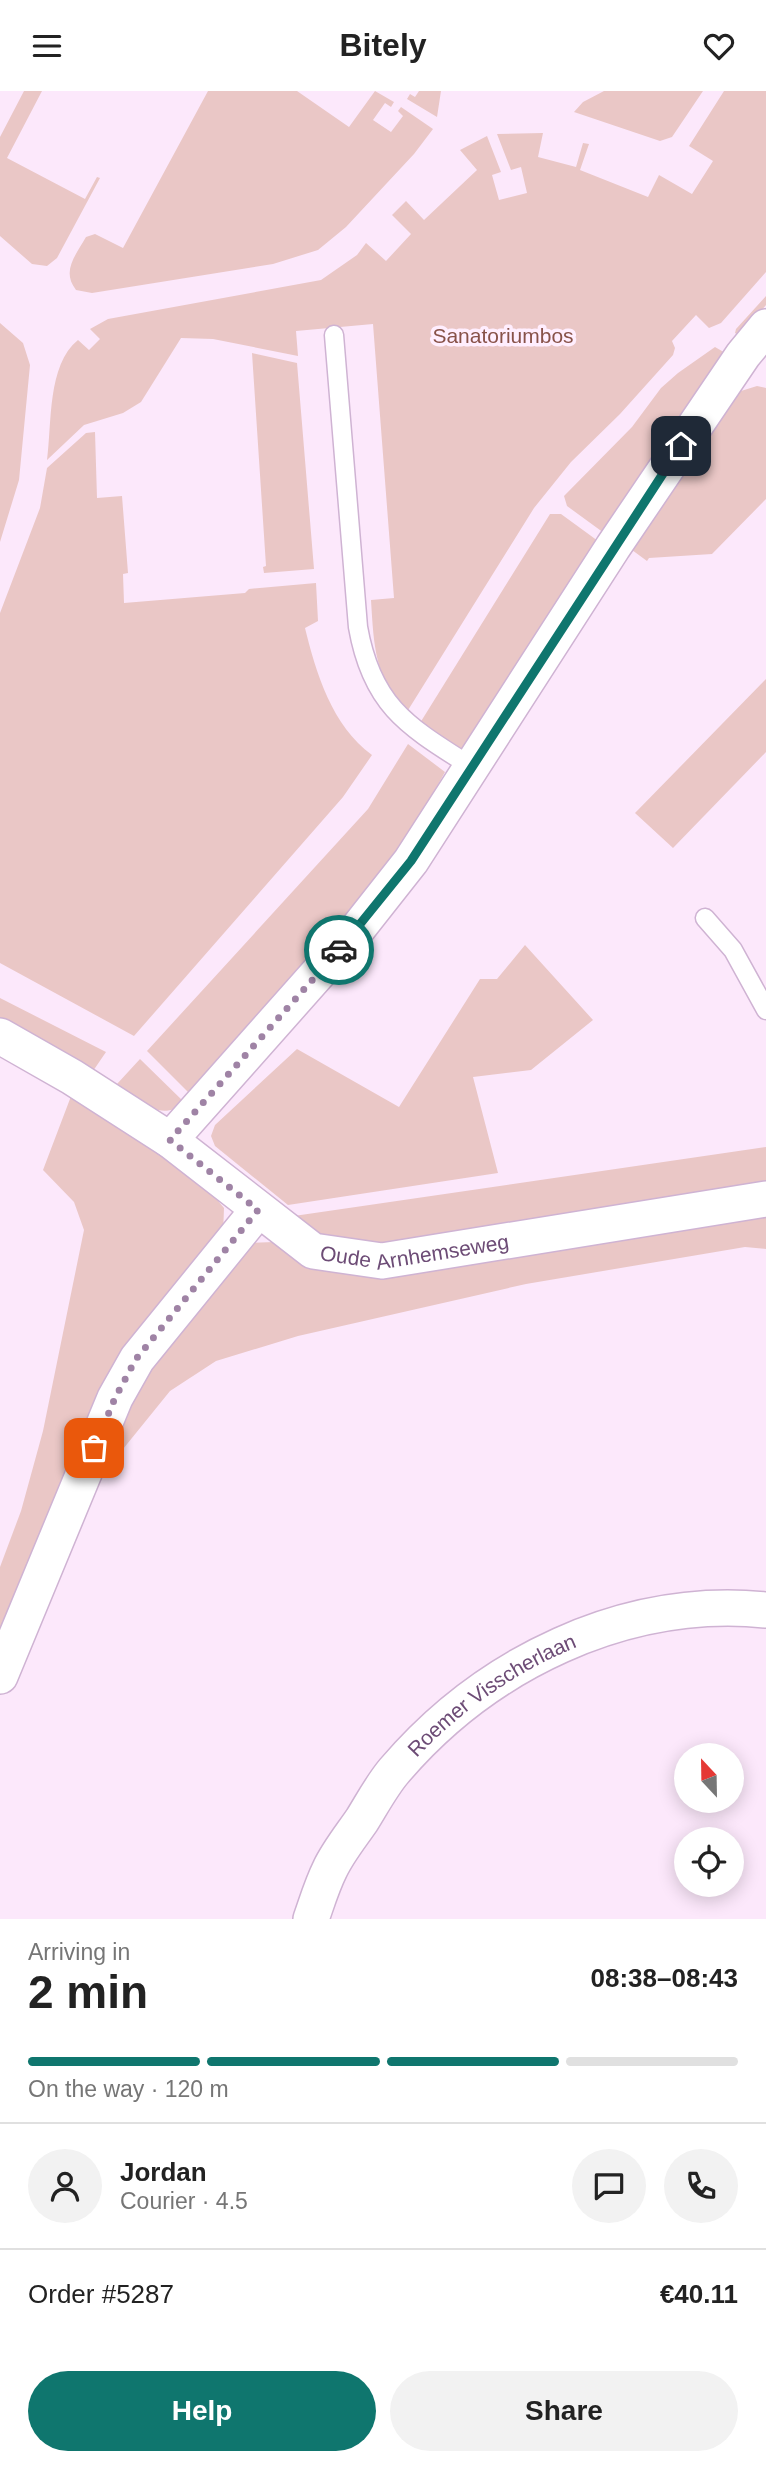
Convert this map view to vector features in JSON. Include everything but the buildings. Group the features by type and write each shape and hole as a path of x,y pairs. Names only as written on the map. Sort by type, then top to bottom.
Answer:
{"street":[{"path":"170,1140 359,927 411,861 619,538 755,362 766,327"},
{"name":"Oude Arnhemseweg","path":"0,1036 72,1077 170,1140 313,1251 382,1261 766,1199"},
{"path":"0,1675 136,1359 258,1210"},
{"name":"Roemer Visscherlaan","path":"312,1919 330,1867 393,1772 446,1718 487,1685 548,1649 637,1617 739,1608 766,1610"}],"lane":[{"path":"334,335 358,627 363,658 375,685 408,726 472,767"},
{"path":"705,918 733,950 766,1010"}],"green space":[{"path":"24,91 42,91 7,158 85,199 97,177 100,178 57,258 47,266 32,264 0,236 0,137"},
{"path":"208,91 297,91 349,127 375,91 394,102 391,107 385,103 373,120 391,132 403,116 398,111 401,107 433,129 414,154 346,227 318,250 273,264 92,293 76,290 70,270 86,237 95,234 123,248"},
{"path":"419,91 441,91 437,117 407,99 410,94 415,97"},
{"path":"604,91 703,91 672,137 660,141 574,112 583,102"},
{"name":"Sanatoriumbos","path":"724,91 766,91 766,272 721,323 709,328 696,315 672,341 675,348 673,355 620,414 571,462 534,508 405,715 387,687 373,633 371,600 394,598 373,324 296,331 298,356 213,339 181,338 141,402 123,413 84,425 47,460 53,396 61,364 78,340 89,350 100,339 90,329 108,319 321,280 357,255 366,243 386,261 411,234 392,215 406,201 424,220 477,170 460,150 487,136 501,172 492,175 499,200 527,193 521,167 511,170 497,134 543,133 538,157 576,167 583,143 589,144 580,170 648,197 659,175 692,194 713,161 689,146"},
{"path":"766,296 766,305 740,336 735,333 736,329"},
{"path":"0,323 23,343 30,365 19,480 0,542"},
{"path":"715,347 727,354 604,533 567,506 564,496 632,427 661,388"},
{"path":"252,353 297,363 314,569 264,573 263,567 266,566"},
{"path":"757,386 766,388 766,499 712,554 649,558 647,561 632,550 734,398 741,391"},
{"path":"95,432 97,498 122,496 128,573 123,574 124,603 245,593 249,589 316,583 318,621 305,628 314,663 336,714 358,743 372,755 343,797 134,1036 0,963 0,613 40,508 47,468 86,433"},
{"path":"550,514 561,514 598,541 463,752 420,723"},
{"path":"766,679 766,752 673,848 635,813"},
{"path":"408,744 445,772 397,858 191,1095 147,1051 368,809"},
{"path":"525,945 593,1020 531,1070 473,1077 498,1173 288,1205 215,1146 211,1136 215,1125 297,1049 399,1107 480,979 497,979"},
{"path":"0,998 106,1052 93,1071 0,1023"},
{"path":"140,1059 185,1103 176,1109 158,1110 141,1102 117,1084"},
{"path":"73,1091 208,1189 224,1208 223,1235 0,1640 0,1567 21,1511 43,1431 84,1230 74,1202 43,1170"},
{"path":"766,1147 766,1185 381,1246 320,1235 297,1225 287,1217"},
{"path":"766,1212 766,1249 745,1247 526,1284 298,1336 216,1361 170,1391 119,1454 104,1447 130,1393 250,1243 274,1242 320,1267"}],"way so far":[{"path":"94,1448 115,1398 136,1359 258,1210 170,1140 339,950"}],"route":[{"path":"339,950 411,861 681,446"}]}
